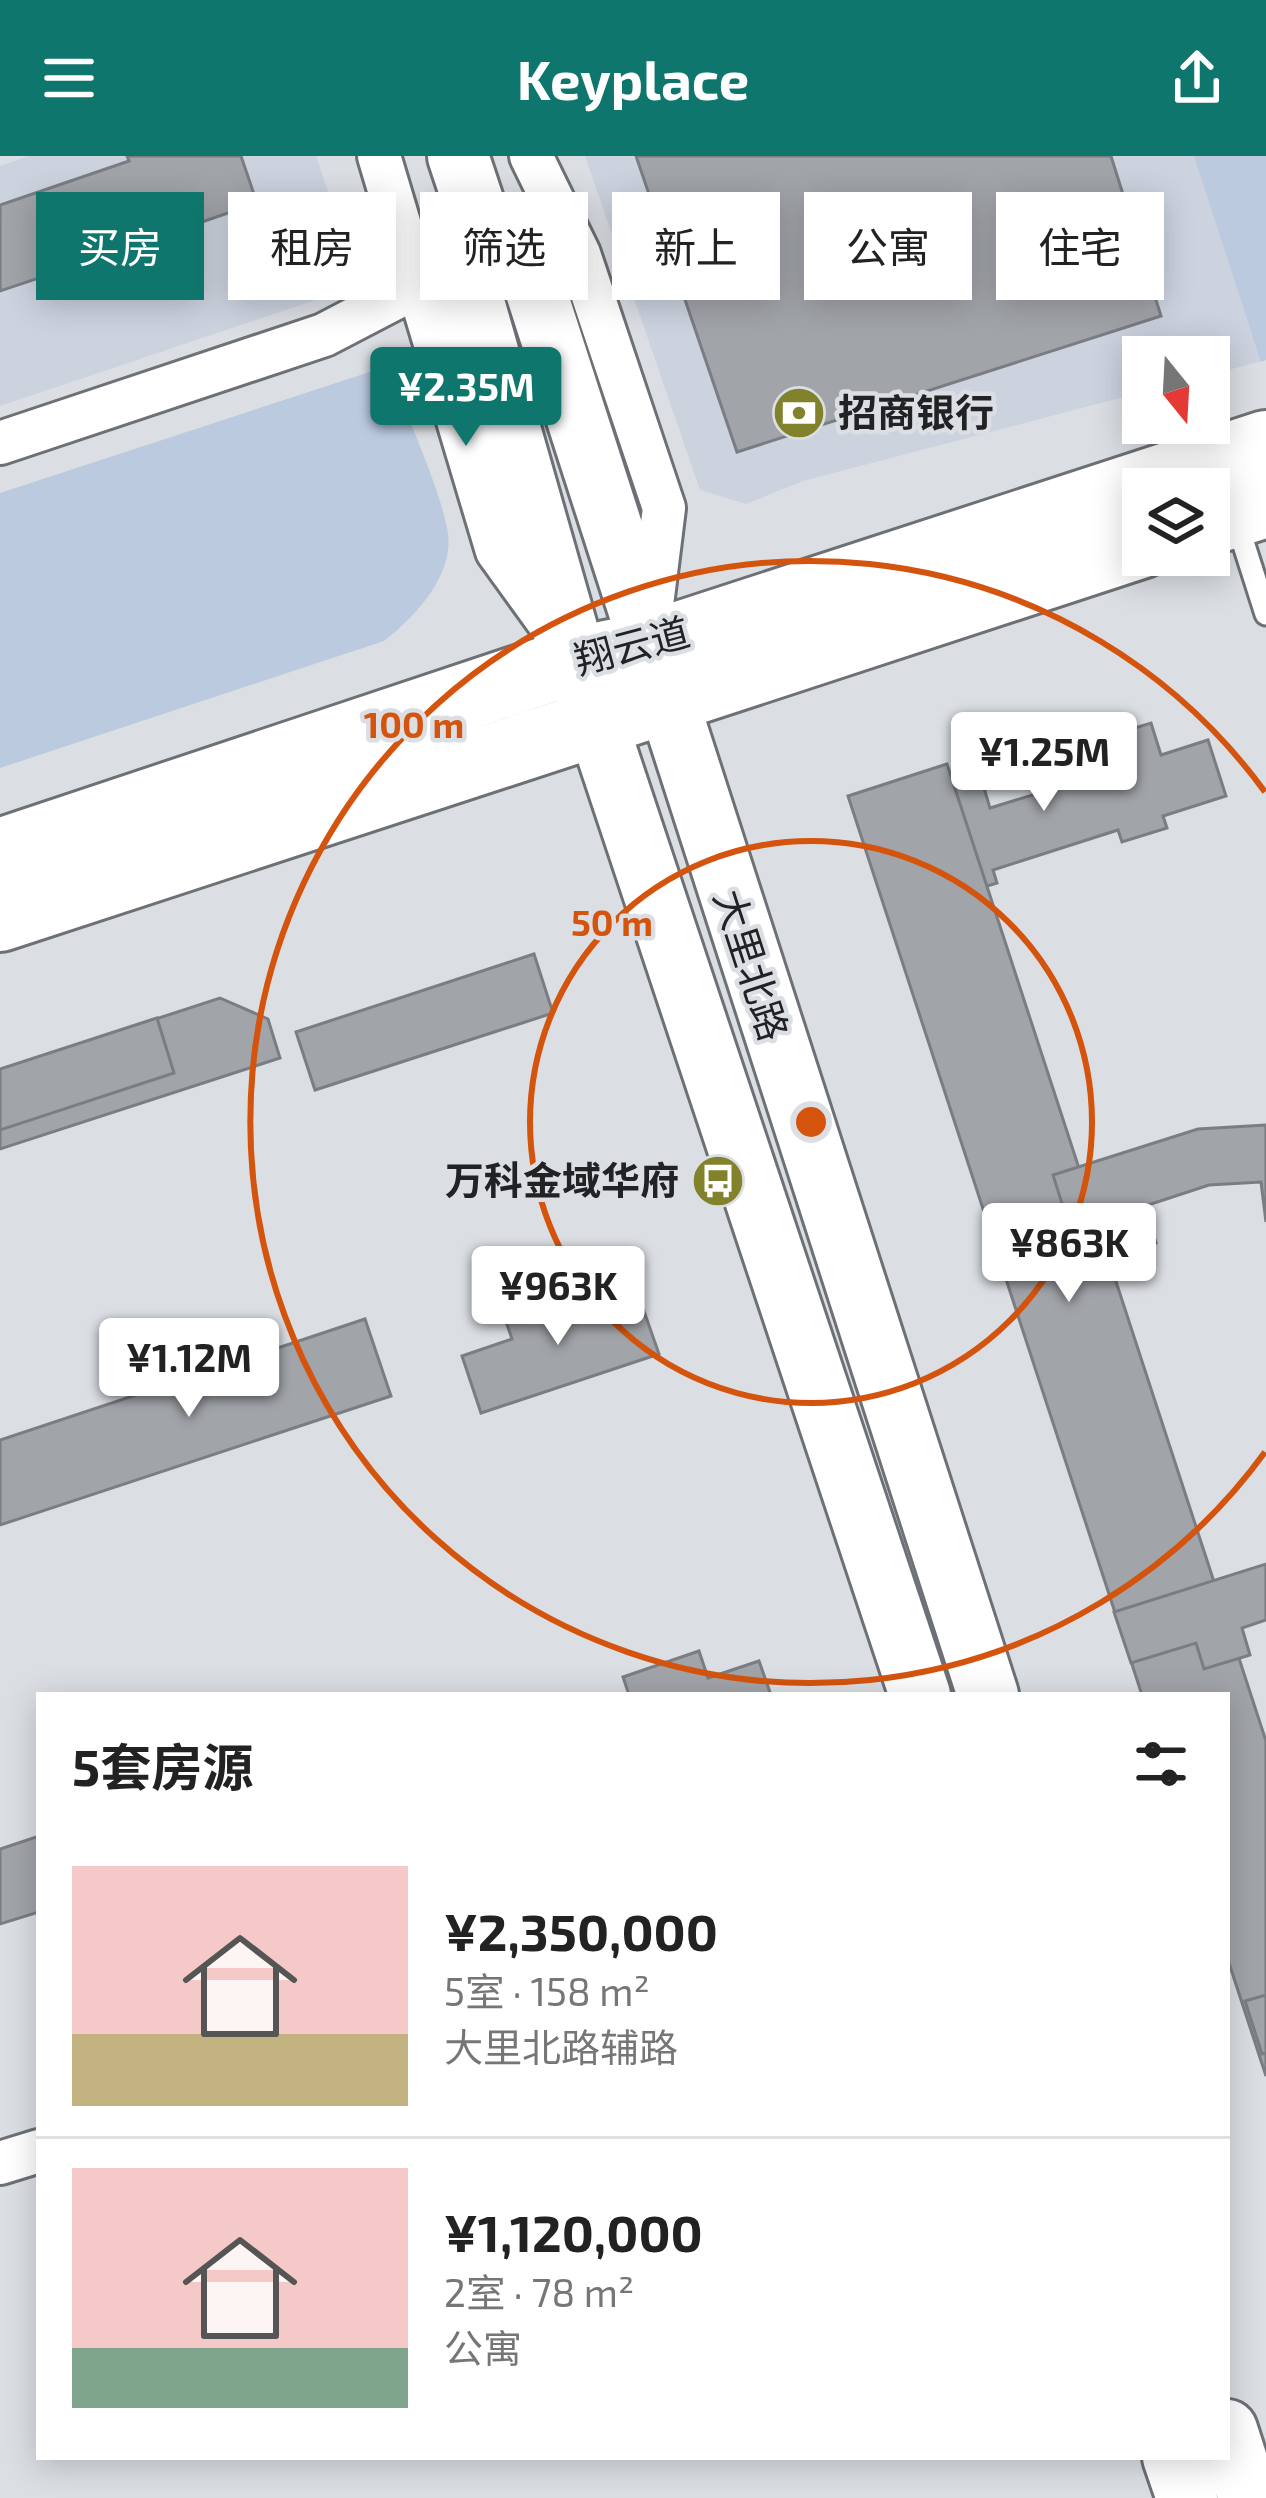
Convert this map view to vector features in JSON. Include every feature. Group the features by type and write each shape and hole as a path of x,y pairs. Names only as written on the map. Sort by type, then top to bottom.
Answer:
{"main road":[{"path":"458,156 470,192"},
{"name":"大里北路","path":"473,300 576,661 919,1692"},
{"name":"大里北路","path":"538,300 987,1692"},
{"name":"翔云道","path":"0,918 597,726 656,675 1266,444"},
{"name":"翔云道","path":"0,852 576,661 656,675 1122,550"},
{"path":"1230,2439 1249,2498"},
{"path":"1174,2460 1187,2498"}],"street":[{"path":"0,443 324,334 420,285 379,156"},
{"path":"531,156 578,254 664,508 656,675"},
{"path":"424,300 497,551 576,661"},
{"path":"0,2163 36,2152"}],"lane":[{"path":"1236,513 1266,614"}],"shaded area":[{"path":"29,156 316,156 328,192 228,192 228,300 315,300 0,406 0,166"},
{"path":"585,156 1266,156 1266,360 1230,369 1230,336 1122,336 1122,397 803,481 746,504 700,490 635,300 780,300 780,192 612,192 612,234"},
{"path":"1194,156 1266,156 1266,360 1261,362"},
{"path":"388,366 430,472 448,533 445,565 438,580 407,620 384,641 0,768 0,493"}],"building":[{"path":"127,156 241,156 253,192 228,192 228,213 204,221 204,192 38,192 129,161"},
{"path":"636,156 1111,156 1122,192 996,192 996,300 1156,300 1161,316 737,452 685,300 780,300 780,192 648,192"},
{"path":"36,193 36,279 0,291 0,205"},
{"path":"1151,723 1161,755 1208,740 1226,796 1163,816 1167,828 1122,842 1118,830 993,870 997,883 952,897 947,883 884,903 866,847 909,834 899,803 981,778 990,808 1075,782 1065,749"},
{"path":"947,764 1266,1741 1266,2076 1230,1966 1230,1692 1141,1692 848,796"},
{"path":"534,954 553,1013 315,1090 296,1032"},
{"path":"220,998 268,1019 280,1058 0,1149 0,1070"},
{"path":"157,1018 174,1073 0,1130 0,1069"},
{"path":"1266,1125 1266,1222 1261,1182 1209,1185 1145,1206 1156,1243 1130,1250 1119,1214 1070,1229 1053,1175 1198,1129"},
{"path":"579,1287 588,1314 639,1297 659,1354 481,1413 462,1356 512,1339 503,1313"},
{"path":"365,1319 391,1396 0,1525 0,1440"},
{"path":"1266,1564 1266,1620 1242,1628 1250,1655 1204,1669 1196,1643 1131,1663 1114,1612"},
{"path":"699,1651 708,1678 759,1661 770,1692 628,1692 623,1677"},
{"path":"36,1837 36,1913 0,1924 0,1849"},
{"path":"1266,1995 1266,2053 1262,2054 1245,2001"}],"place":[{"name":"招商银行","path":"799,413"},
{"name":"万科金域华府","path":"718,1181"}]}
